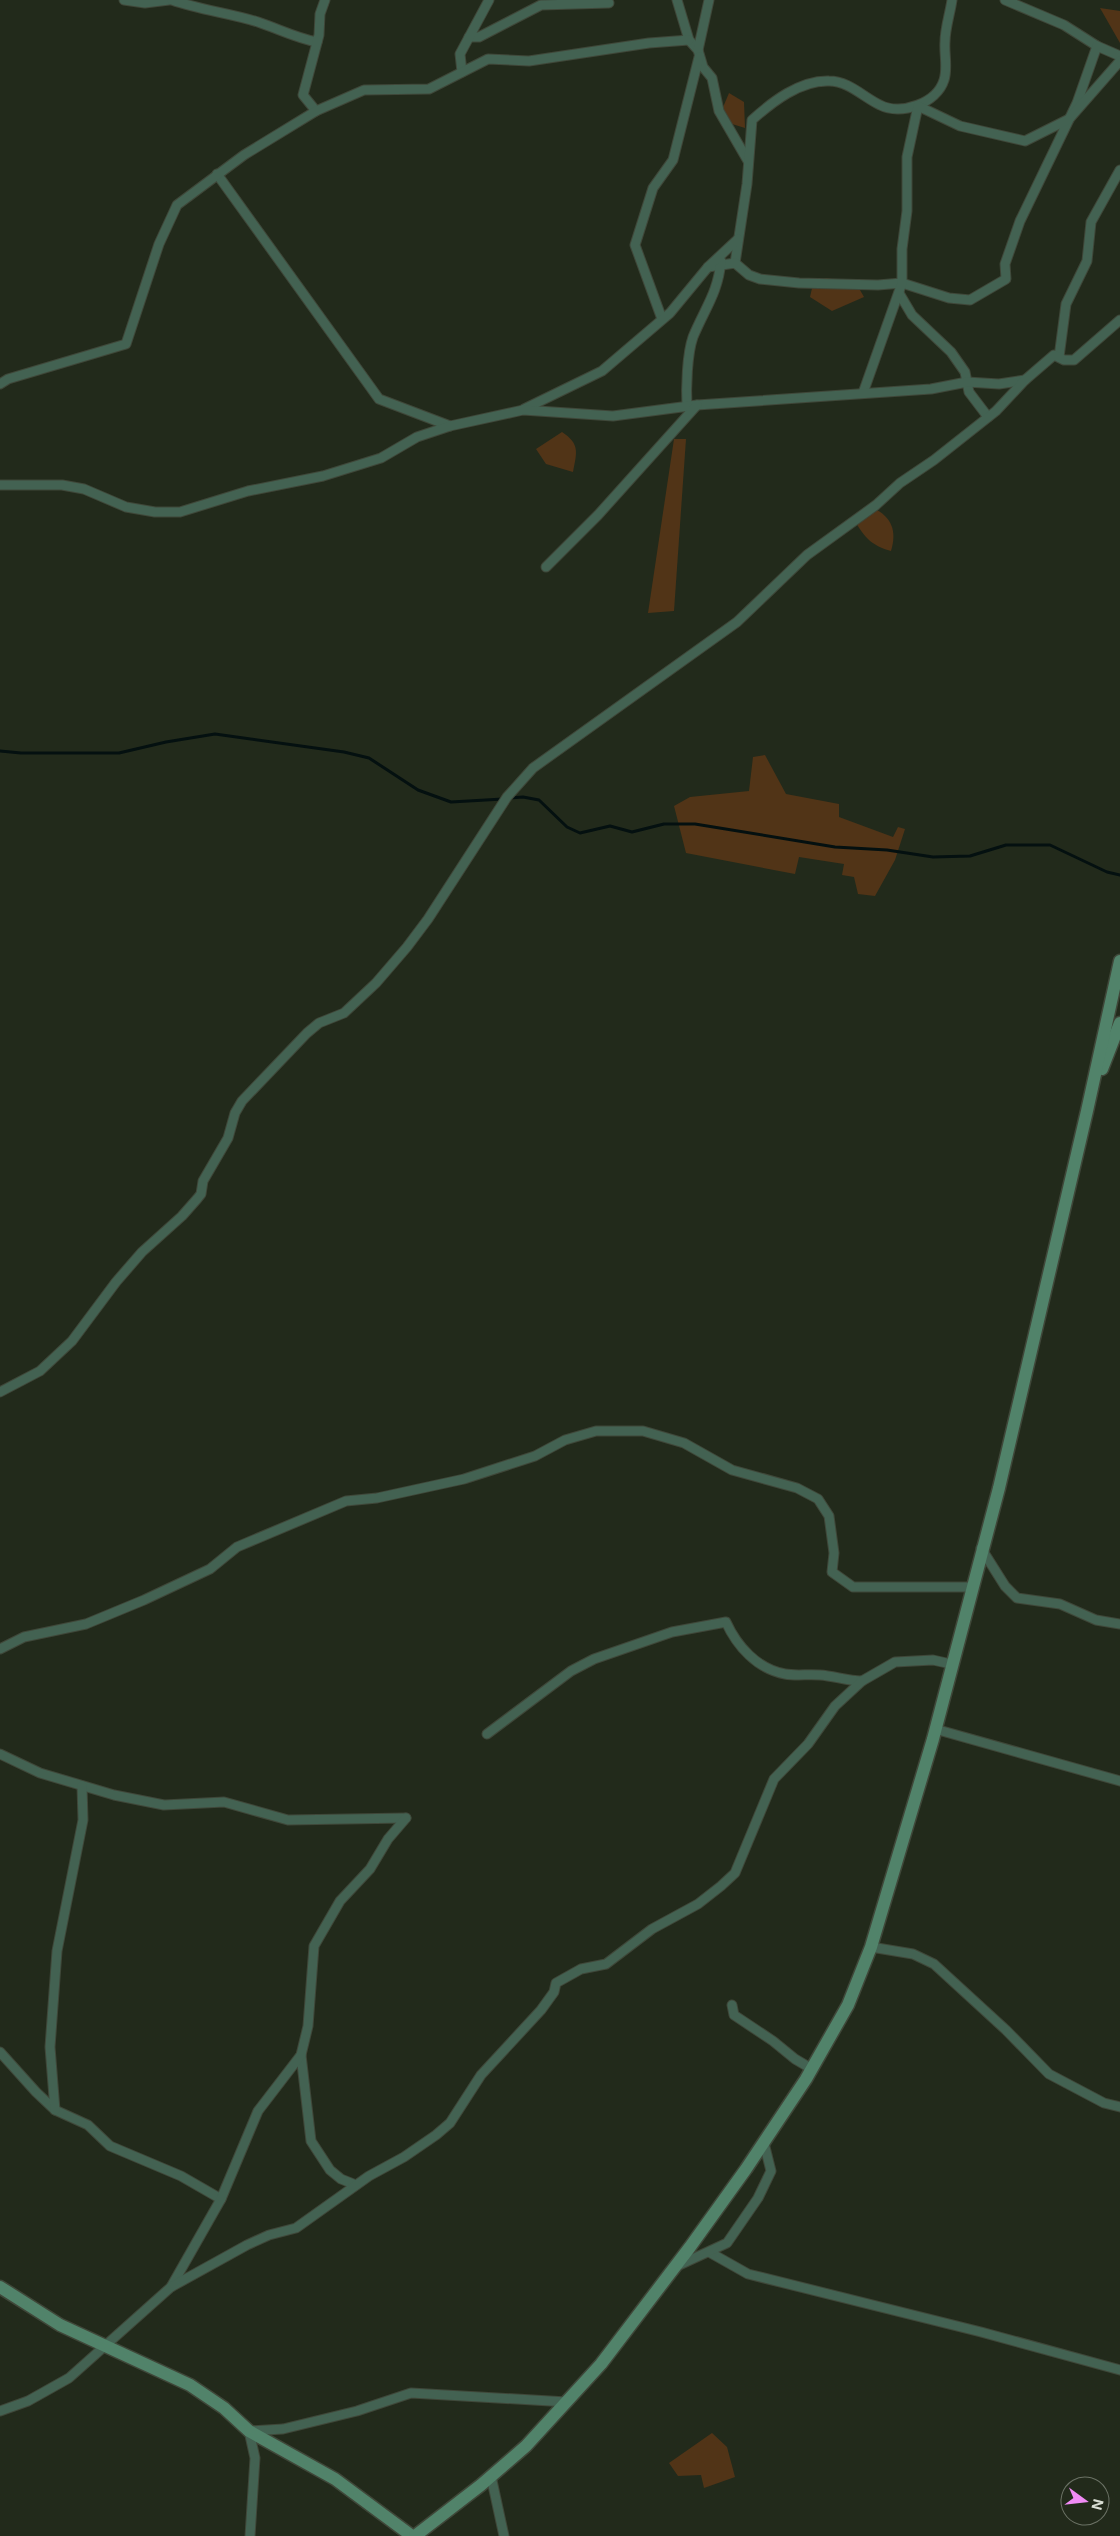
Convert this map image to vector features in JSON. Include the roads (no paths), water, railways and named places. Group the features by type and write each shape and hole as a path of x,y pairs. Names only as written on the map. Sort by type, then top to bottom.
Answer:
{"street":[{"path":"124,0 145,3 170,0 209,12 258,22 296,38 317,42"},
{"path":"316,111 303,95 317,42 320,14 325,0"},
{"path":"462,72 460,54 489,0"},
{"path":"677,0 689,40 698,53 703,68 712,78 719,110 748,161"},
{"path":"662,319 635,245 653,188 673,160 709,0"},
{"path":"863,394 902,283 902,249 907,211 907,157 918,106 940,89 944,80 944,43 952,0"},
{"path":"1005,0 1064,25 1097,46 1120,56"},
{"path":"469,37 479,37 541,5 609,3"},
{"path":"0,384 8,379 126,344 159,244 177,205 217,174 316,111 364,90 428,89 488,59 529,61 649,43 689,40"},
{"path":"735,263 749,276 760,279 799,283 878,285 902,283 949,298 970,300 1006,279 1005,264 1017,228 1069,119 1097,46"},
{"path":"735,263 748,184 752,120 769,105 785,95 816,82 830,80 844,84 886,107 918,106 960,126 1025,142 1069,119 1120,61"},
{"path":"1059,357 1066,304 1087,261 1091,222 1120,170"},
{"path":"217,174 379,399 450,426"},
{"path":"0,485 62,485 84,489 126,507 155,512 180,512 248,491 323,476 381,458 417,437 450,426 523,410 602,371 662,319 708,267 738,238"},
{"path":"687,406 686,391 693,339 718,284 722,253"},
{"path":"708,267 735,263"},
{"path":"899,293 912,315 951,352 965,372 969,392 988,417"},
{"path":"0,1392 40,1372 72,1341 116,1282 142,1252 182,1216 201,1194 203,1181 228,1138 234,1113 242,1101 307,1033 319,1023 344,1012 376,983 395,962 428,919 507,797 533,768 737,622 807,555 876,505 900,483 934,460 988,417 1005,403 1025,380 1054,355 1064,360 1074,360 1120,320"},
{"path":"523,410 608,416 697,405 931,389 967,382 999,384 1025,380"},
{"path":"546,566 598,515 697,405"},
{"path":"0,2287 46,2318 190,2385 224,2408 249,2431 335,2479 414,2536 526,2446 628,2331 764,2143 812,2069 848,2005 871,1947 935,1729 982,1548 1032,1350 1120,961"},
{"path":"1090,1099 1120,1022"},
{"path":"0,1649 24,1637 86,1624 144,1600 210,1569 236,1547 346,1501 377,1498 464,1480 535,1456 565,1440 596,1431 643,1431 684,1443 732,1470 797,1488 818,1499 829,1516 834,1546 832,1572 852,1587 971,1587"},
{"path":"982,1548 1005,1586 1018,1598 1060,1604 1096,1620 1120,1624"},
{"path":"487,1734 571,1671 594,1659 672,1632 726,1622 731,1634 748,1655 765,1669 785,1674 820,1675 862,1680"},
{"path":"0,2411 28,2401 69,2378 171,2287 246,2245 269,2235 296,2228 356,2186 404,2157 450,2123 481,2075 541,2010 554,1992 556,1983 581,1969 606,1964 652,1929 711,1895 735,1873 774,1779 808,1744 835,1706 862,1680 895,1662 933,1660 951,1664"},
{"path":"935,1729 1120,1781"},
{"path":"0,1754 40,1773 114,1795 164,1805 224,1802 288,1820 406,1818 388,1838 370,1870 340,1901 314,1946 308,2026 301,2055 311,2141 330,2170 341,2179 356,2186"},
{"path":"55,2110 50,2047 57,1951 83,1820 82,1786"},
{"path":"871,1947 913,1954 934,1964 1006,2030 1050,2074 1104,2103 1120,2107"},
{"path":"732,2006 734,2015 812,2069"},
{"path":"0,2052 55,2110 88,2125 110,2146 181,2176 221,2199"},
{"path":"171,2287 221,2199 258,2111 301,2055"},
{"path":"675,2268 727,2243 758,2198 771,2171 764,2143"},
{"path":"709,2252 748,2274 981,2332 1120,2370"},
{"path":"249,2431 283,2429 357,2411 411,2393 567,2402"},
{"path":"249,2431 255,2458 250,2536"},
{"path":"491,2476 504,2536"}],"waterway":[{"path":"0,751 21,753 119,753 166,742 215,734 344,752 369,758 418,790 451,802 503,799"},
{"path":"509,798 523,797 539,800 567,827 580,833 610,826 632,832 664,824 695,824 835,847 887,850 933,857 970,856 1006,845 1050,845 1107,872 1120,875"}]}
